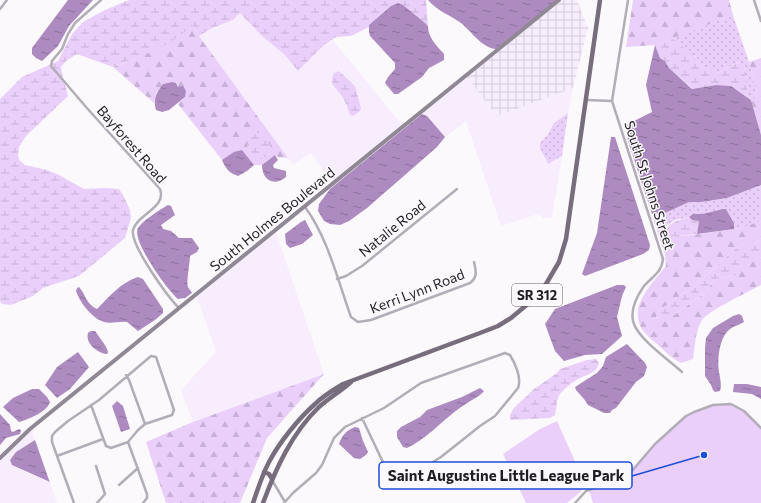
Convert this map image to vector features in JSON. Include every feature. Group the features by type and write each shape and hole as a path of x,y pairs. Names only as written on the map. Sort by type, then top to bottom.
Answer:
{"main road":[{"name":"South Holmes Boulevard","path":"0,458 30,429 559,0"},
{"name":"SR 312","path":"253,503 268,462 283,439 315,404 343,384 498,326 511,318 535,298 546,284 559,262 566,239 600,0"},
{"name":"SR 312","path":"263,503 272,479 291,441 319,407 354,380"},
{"path":"264,472 269,474 272,479"}],"street":[{"path":"0,9 7,0"},
{"name":"Bayforest Road","path":"102,0 76,23 68,34 62,48 52,60 51,66 160,189 162,196 160,202 136,224 133,230 133,236 154,276 170,298 180,308"},
{"name":"South St Johns Street","path":"628,0 612,101 663,259 661,268 643,288 636,300 633,311 634,324 640,333 682,372"},
{"path":"755,0 761,21"},
{"path":"586,100 612,101"},
{"name":"Natalie Road","path":"337,279 346,276 362,266 457,189"},
{"name":"Kerri Lynn Road","path":"305,207 311,215 323,239 351,317 355,321 361,322 371,320 470,283 475,279 476,275 474,262"},
{"path":"272,479 285,502 293,492 316,473 322,465 334,438 339,432 345,427 362,418 384,408 421,383 505,353 510,355 520,383 518,388 495,416 441,457 399,483 394,482 391,479 362,418"},
{"path":"74,503 52,442 53,434 68,421 104,396 126,375 151,356 156,357 174,410 172,414 145,424 128,442 109,448 106,446 103,439 91,406"},
{"path":"126,375 145,424"},
{"path":"575,503 586,492 616,481 631,472 655,444 686,416 694,412 713,405 731,404 744,411 761,428"},
{"path":"57,456 103,439"},
{"path":"128,442 147,494 147,498 143,503"},
{"path":"96,466 105,494 97,503"},
{"path":"118,485 138,468"}],"shaded area":[{"path":"562,0 577,0 588,28 573,88 497,116 467,77"},
{"path":"240,13 284,54 298,71 332,39 402,125 332,183 311,153 293,165 199,36 212,28 233,20","holes":["339,71 355,86 357,94 348,110 342,96 333,87"]},
{"path":"467,77 497,116 573,88 568,113 554,123 548,134 540,143 545,161 553,162 562,156 552,217 543,218 538,214 501,226 466,121 445,137 427,116 422,114"},
{"path":"276,232 324,374 193,422 181,390 216,352 197,297"},
{"path":"32,430 35,440 16,452 25,472 50,482 57,503 0,503 0,460"}],"green space":[{"path":"129,0 426,0 428,26 403,5 391,6 369,25 369,27 351,36 336,37 324,45 298,71 284,54 262,36 240,13 233,20 212,28 199,36 193,26 175,39 154,51 113,67 77,54 66,61 61,67 68,96 26,136 19,147 18,156 20,161 25,165 47,170 59,175 84,189 119,189 130,210 131,218 125,238 79,276 43,288 33,296 11,305 2,304 0,301 0,99 22,77 58,61 72,34 83,22 105,10"},
{"path":"633,0 729,0 733,15 655,45 626,47"},
{"path":"733,15 749,62 758,96 751,100 746,96 747,87 744,65 739,62 718,73 702,66 691,52 686,50 672,38"},
{"path":"193,26 288,158 278,157 275,155 262,165 254,165 242,150 222,160 178,104 185,97 176,83 172,82 163,84 156,93 154,103 113,67 145,54","holes":["247,145 271,153 257,161 254,159"]},
{"path":"672,38 686,50 691,52 702,66 718,73 740,62 744,65 747,87 746,96 731,86 716,85 693,89 669,68 665,61 660,58 655,45"},
{"path":"761,58 761,135 751,100 758,96 749,62"},
{"path":"339,71 355,86 361,108 360,111 353,116 350,115 344,100 334,87 332,81 334,73"},
{"path":"568,113 562,156 548,164 540,148 540,143 548,134 554,123"},
{"path":"256,133 261,133 272,149 271,153 257,162 247,145 249,140"},
{"path":"761,185 761,221 752,225 734,229 734,223 726,209 703,214 693,214 689,217 675,220 666,226 662,234 658,234 652,214 663,214 689,202 701,202 727,198"},
{"path":"689,217 692,220 699,221 697,234 670,237 662,234 667,227 674,222"},
{"path":"761,221 761,241 740,245 697,284 659,310 656,318 674,315 706,292 712,283 719,278 736,275 751,262 761,257 761,285 706,316 702,320 698,329 693,359 681,363 669,355 647,335 640,325 638,316 642,298 653,281 666,266 665,254 658,234 670,237 692,235 741,228"},
{"path":"761,241 761,257 751,262 737,275 719,278 712,283 706,292 674,315 664,319 656,317 659,310 697,284 740,245"},
{"path":"596,359 599,363 592,373 575,381 560,394 557,401 555,415 550,418 510,420 510,415 514,408 534,389 557,373 560,369 587,360"},
{"path":"324,374 267,438 240,503 166,503 146,442 193,422"},
{"path":"727,403 740,408 761,428 761,503 593,503 589,490 625,477 655,444 686,416 713,405"},
{"path":"557,421 586,486 567,503 526,503 503,454 540,429"}],"water":[{"path":"68,0 93,0 69,26 58,46 42,61 32,54 32,48"},
{"path":"428,0 557,0 496,49 486,46 461,23 439,10"},
{"path":"398,3 403,5 428,26 431,38 444,54 444,60 429,68 422,77 398,94 394,94 385,83 395,69 395,63 370,36 369,25 391,6"},
{"path":"655,45 660,58 665,61 669,68 692,89 716,85 731,86 751,100 761,135 761,185 727,198 701,202 689,202 663,214 652,214 628,141 626,125 652,112 646,85"},
{"path":"172,82 176,83 178,87 183,86 186,91 185,97 169,110 162,112 156,110 155,99 159,90 163,84"},
{"path":"422,114 427,116 445,137 437,147 367,208 349,221 340,225 330,224 324,221 318,211 319,204 330,189"},
{"path":"611,137 615,137 650,245 649,250 643,254 585,276 582,274 597,233"},
{"path":"242,150 254,165 238,176 232,174 228,170 222,160 234,152"},
{"path":"275,155 278,160 273,165 274,168 286,171 286,177 282,180 273,182 264,175 262,165"},
{"path":"168,205 171,206 175,215 161,225 163,229 171,231 179,238 192,238 199,248 197,252 190,256 188,287 192,293 185,298 178,299 159,276 145,254 137,234 138,228 144,222"},
{"path":"726,209 734,223 734,229 697,234 699,221 692,220 689,217 693,214 703,214"},
{"path":"305,220 313,235 302,244 290,248 286,244 285,234"},
{"path":"138,277 143,279 163,309 163,313 138,331 127,322 107,323 95,317 87,310 76,291 79,287 88,302 97,309 121,286"},
{"path":"617,285 624,285 626,287 622,296 617,317 622,336 602,354 585,355 564,361 555,351 545,324 555,309"},
{"path":"739,314 742,316 744,322 730,329 723,337 721,343 718,367 721,389 720,391 715,392 705,376 706,338 713,328"},
{"path":"95,331 102,341 107,349 107,354 99,352 90,344 88,340 88,333"},
{"path":"627,344 645,363 647,367 644,376 636,382 616,408 610,413 604,413 588,405 575,387 597,373 603,366 606,357"},
{"path":"78,352 89,367 70,389 57,398 45,385 57,367"},
{"path":"734,384 747,384 761,387 761,399 752,394 733,392"},
{"path":"480,388 484,391 480,395 455,411 419,441 407,448 403,447 397,437 397,431 401,427 420,417 427,410 462,397"},
{"path":"32,389 39,389 50,402 42,412 19,422 3,407 13,398"},
{"path":"117,401 123,406 130,429 121,432 112,406"},
{"path":"0,414 10,425 11,431 21,430 20,434 6,438 0,445"},
{"path":"355,427 359,428 368,452 360,459 354,458 339,444 345,433"},
{"path":"35,440 50,482 12,465 10,460 16,452"}],"place":[{"name":"Saint Augustine Little League Park","path":"704,455"}]}
